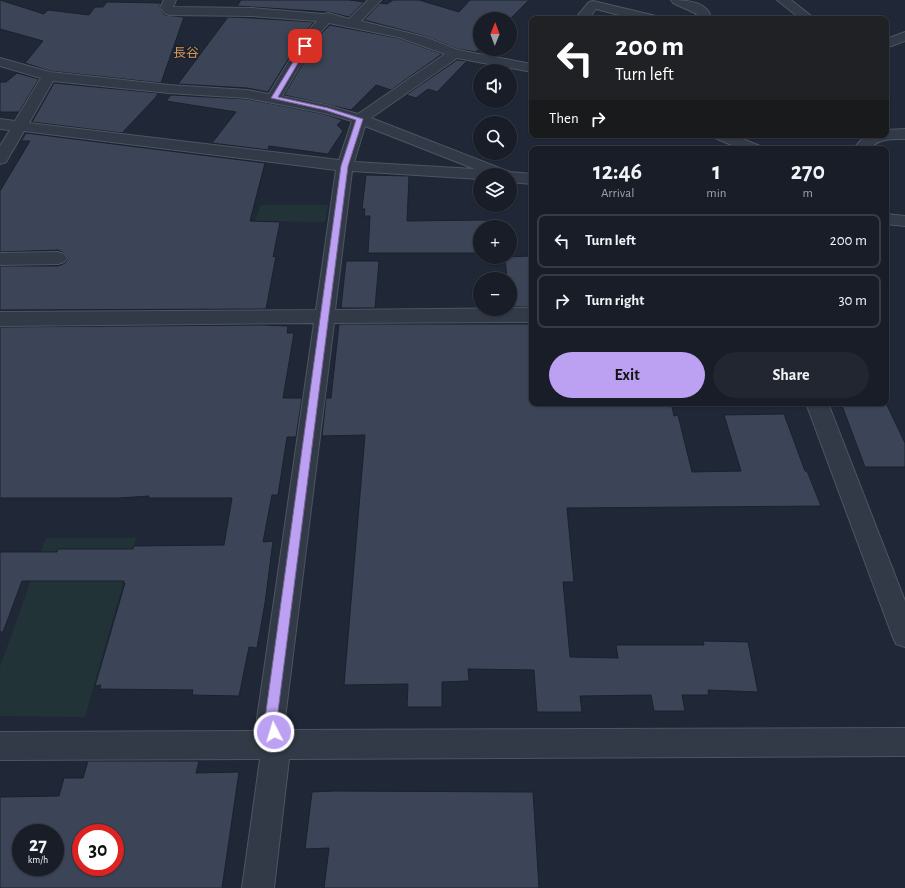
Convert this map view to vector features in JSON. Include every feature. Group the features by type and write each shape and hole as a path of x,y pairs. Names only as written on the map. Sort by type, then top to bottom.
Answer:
{"street":[{"path":"170,0 166,8 170,11 258,11 328,17 430,42 454,53 529,67"},
{"path":"353,22 376,0"},
{"path":"677,0 703,12 704,14 701,16"},
{"path":"783,0 805,16"},
{"path":"584,16 593,5 639,16"},
{"path":"274,98 313,33 328,17"},
{"path":"889,43 905,36"},
{"path":"258,888 276,744 271,719 344,166 360,119 428,67 454,53"},
{"path":"0,62 49,76 169,89 247,94 326,109 360,119 486,168"},
{"path":"0,159 49,76"},
{"path":"0,124 344,166 473,174"},
{"path":"889,135 905,134"},
{"path":"727,138 747,146"},
{"path":"864,146 869,140 875,138"},
{"path":"517,178 529,179"},
{"path":"889,219 905,221"},
{"path":"0,259 58,258"},
{"path":"0,319 529,315"},
{"path":"818,406 905,635"},
{"path":"0,746 905,742"}],"shaded area":[{"path":"261,205 328,205 325,222 255,221"},
{"path":"46,538 136,538 85,717 0,716 0,667"}],"building":[{"path":"0,0 44,14 48,10 89,15 95,7 103,7 107,2 161,3 159,8 165,15 184,17 161,83 50,71 25,63 43,41 0,29"},
{"path":"241,0 349,0 364,2 349,17 328,12 237,6"},
{"path":"393,0 419,0 459,12 470,0 529,0 517,12 473,12 473,52 458,49 425,36 364,20 380,3 387,4"},
{"path":"228,17 314,22 305,32 268,92 247,88 178,84"},
{"path":"330,25 398,38 442,54 391,90 376,85 351,110 284,95 319,36"},
{"path":"457,60 467,61 437,92 428,89 416,98 406,95"},
{"path":"17,73 39,79 19,112 0,112 0,82 6,82"},
{"path":"54,83 158,93 122,133 32,122"},
{"path":"171,95 247,99 324,114 342,120 337,125 343,131 328,154 269,146 268,150 212,143 236,112 166,101"},
{"path":"26,133 265,163 250,221 280,222 273,257 276,256 266,309 0,310 0,266 58,266 65,263 68,258 64,253 58,250 0,252 0,191 30,141 21,141"},
{"path":"366,175 409,176 407,221 473,220 473,253 368,253 370,216 364,216 365,209 362,209"},
{"path":"529,256 529,307 517,307 517,272 506,272 506,264 517,264 517,257"},
{"path":"346,261 379,261 375,308 341,308"},
{"path":"339,324 529,324 529,406 672,406 674,416 678,415 692,472 741,471 724,415 784,414 805,471 807,471 821,506 567,508 574,582 563,582 570,657 618,658 616,645 704,645 703,641 748,642 758,692 708,690 709,695 682,695 685,711 654,711 651,695 580,696 582,712 537,712 534,670 468,669 469,681 442,682 442,707 407,707 408,684 344,685 365,435 322,436 326,398 331,398"},
{"path":"288,326 287,333 294,333 283,398 302,398 296,437 287,437 278,495 272,495 263,542 273,541 265,603 257,648 249,647 239,696 192,695 193,690 100,689 101,685 95,686 125,583 123,583 124,581 22,581 3,632 0,632 0,552 57,552 58,549 133,549 134,546 224,545 232,498 148,498 149,496 119,498 0,498 0,327"},
{"path":"842,406 887,406 905,443 905,467 865,467"},
{"path":"88,761 199,761 196,773 239,772 222,888 0,888 0,797 59,796 64,778 83,778"},
{"path":"312,792 533,792 539,888 324,888 329,848 305,849"}],"district":[{"name":"長谷","path":"186,52"}],"route":[{"path":"274,732 271,719 344,166 360,119 326,109 274,98 305,46"}]}
